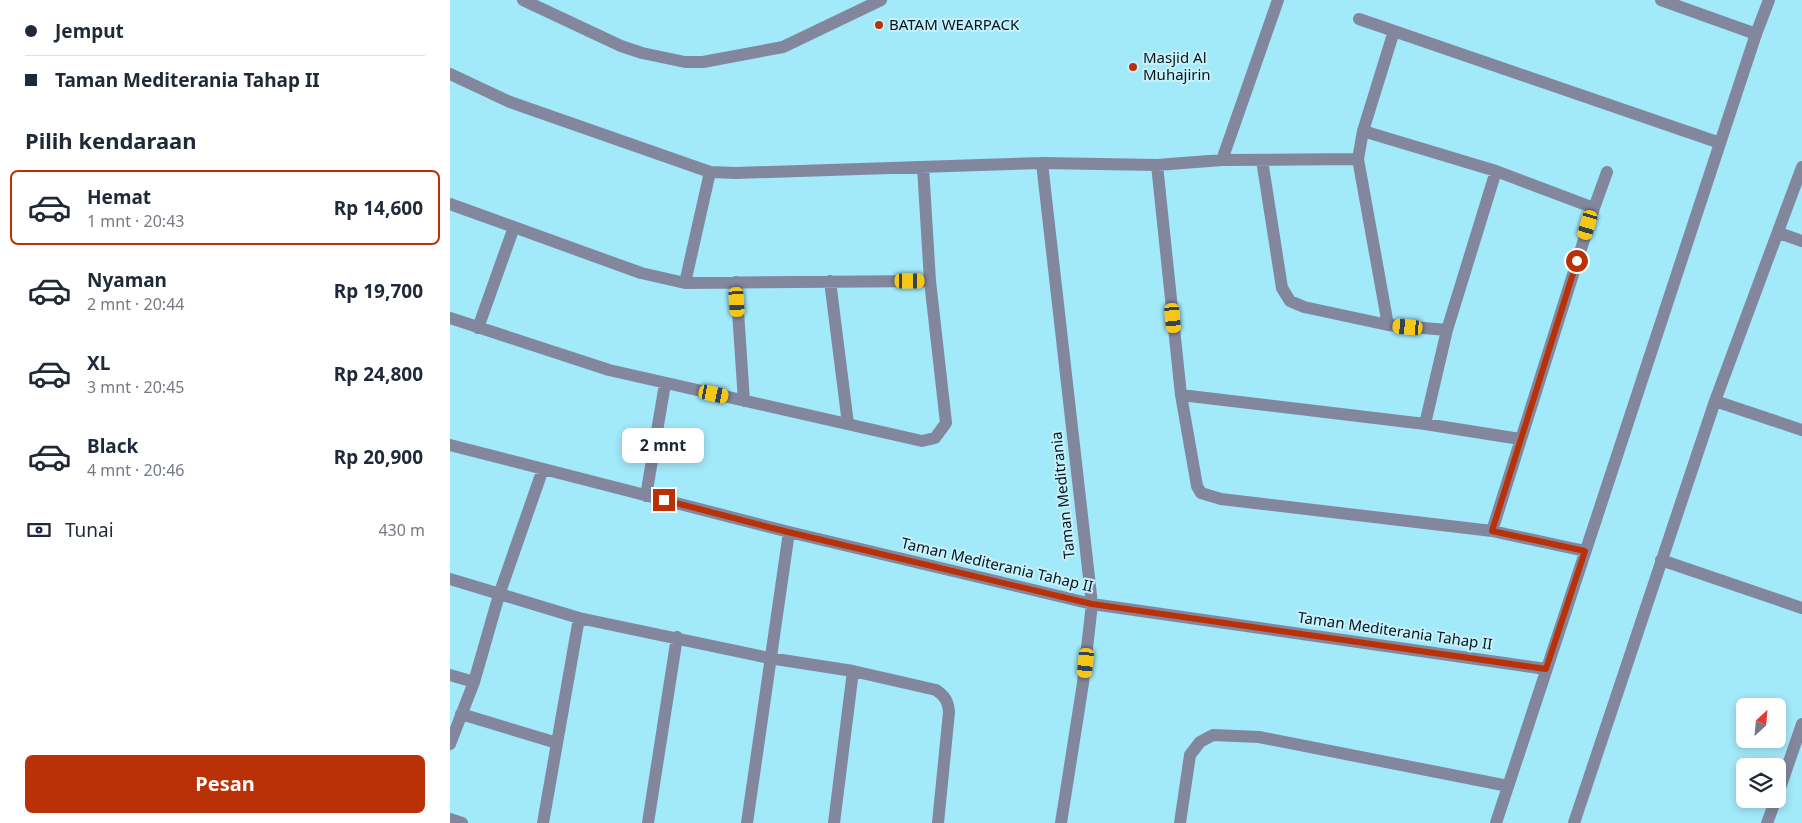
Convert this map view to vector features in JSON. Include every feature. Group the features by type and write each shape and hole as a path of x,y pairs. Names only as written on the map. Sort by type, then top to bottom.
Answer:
{"street":[{"path":"523,0 621,46 642,53 685,62 703,62 783,47 881,0"},
{"path":"1222,160 1278,0"},
{"path":"1661,0 1756,34"},
{"path":"1496,823 1756,34 1769,0"},
{"path":"1359,19 1720,143"},
{"path":"1388,325 1358,159 1363,131 1394,31"},
{"path":"450,74 510,102 710,172 736,173 1042,163 1157,164 1222,160 1358,159"},
{"path":"1363,131 1496,171 1594,208"},
{"path":"1262,160 1282,288 1286,297 1295,304 1304,307 1388,325 1447,330"},
{"name":"Taman Meditrania","path":"1042,163 1092,604 1084,683 1061,823"},
{"path":"1157,164 1181,395 1197,486 1205,494 1221,499 1492,531 1585,551"},
{"path":"450,318 609,370 665,384 922,441 935,438 946,423 930,281 923,167"},
{"path":"1574,823 1715,401 1780,233 1802,167"},
{"path":"1424,424 1447,330 1496,171"},
{"path":"685,283 710,172"},
{"path":"1492,531 1607,172"},
{"path":"450,204 641,273 685,283 930,281"},
{"path":"478,328 514,227"},
{"path":"1780,233 1802,241"},
{"path":"830,281 848,424"},
{"path":"736,282 744,401"},
{"path":"646,496 665,384"},
{"path":"1181,395 1424,424 1520,439"},
{"path":"1715,401 1802,430"},
{"name":"Taman Mediterania Tahap II","path":"450,444 788,532 1092,604 1546,669"},
{"path":"450,744 474,682 499,595 543,469"},
{"path":"747,823 788,532"},
{"path":"1661,560 1802,608"},
{"path":"450,578 499,595 579,618 677,637 769,658 852,671 928,687 943,694 948,702 950,712 938,823"},
{"path":"543,823 579,618"},
{"path":"648,823 677,637"},
{"path":"834,823 852,671"},
{"path":"450,675 474,682"},
{"path":"461,714 557,743"},
{"path":"1786,771 1802,724"},
{"path":"1180,823 1190,754 1200,742 1213,735 1259,737 1508,786"},
{"path":"1767,823 1773,808"},
{"path":"450,819 462,823"}],"place":[{"name":"BATAM WEARPACK","path":"879,25"},
{"name":"Masjid Al Muhajirin","path":"1133,67"}],"route":[{"path":"664,500 788,532 1092,604 1546,669 1585,551 1492,531 1577,261"}]}
